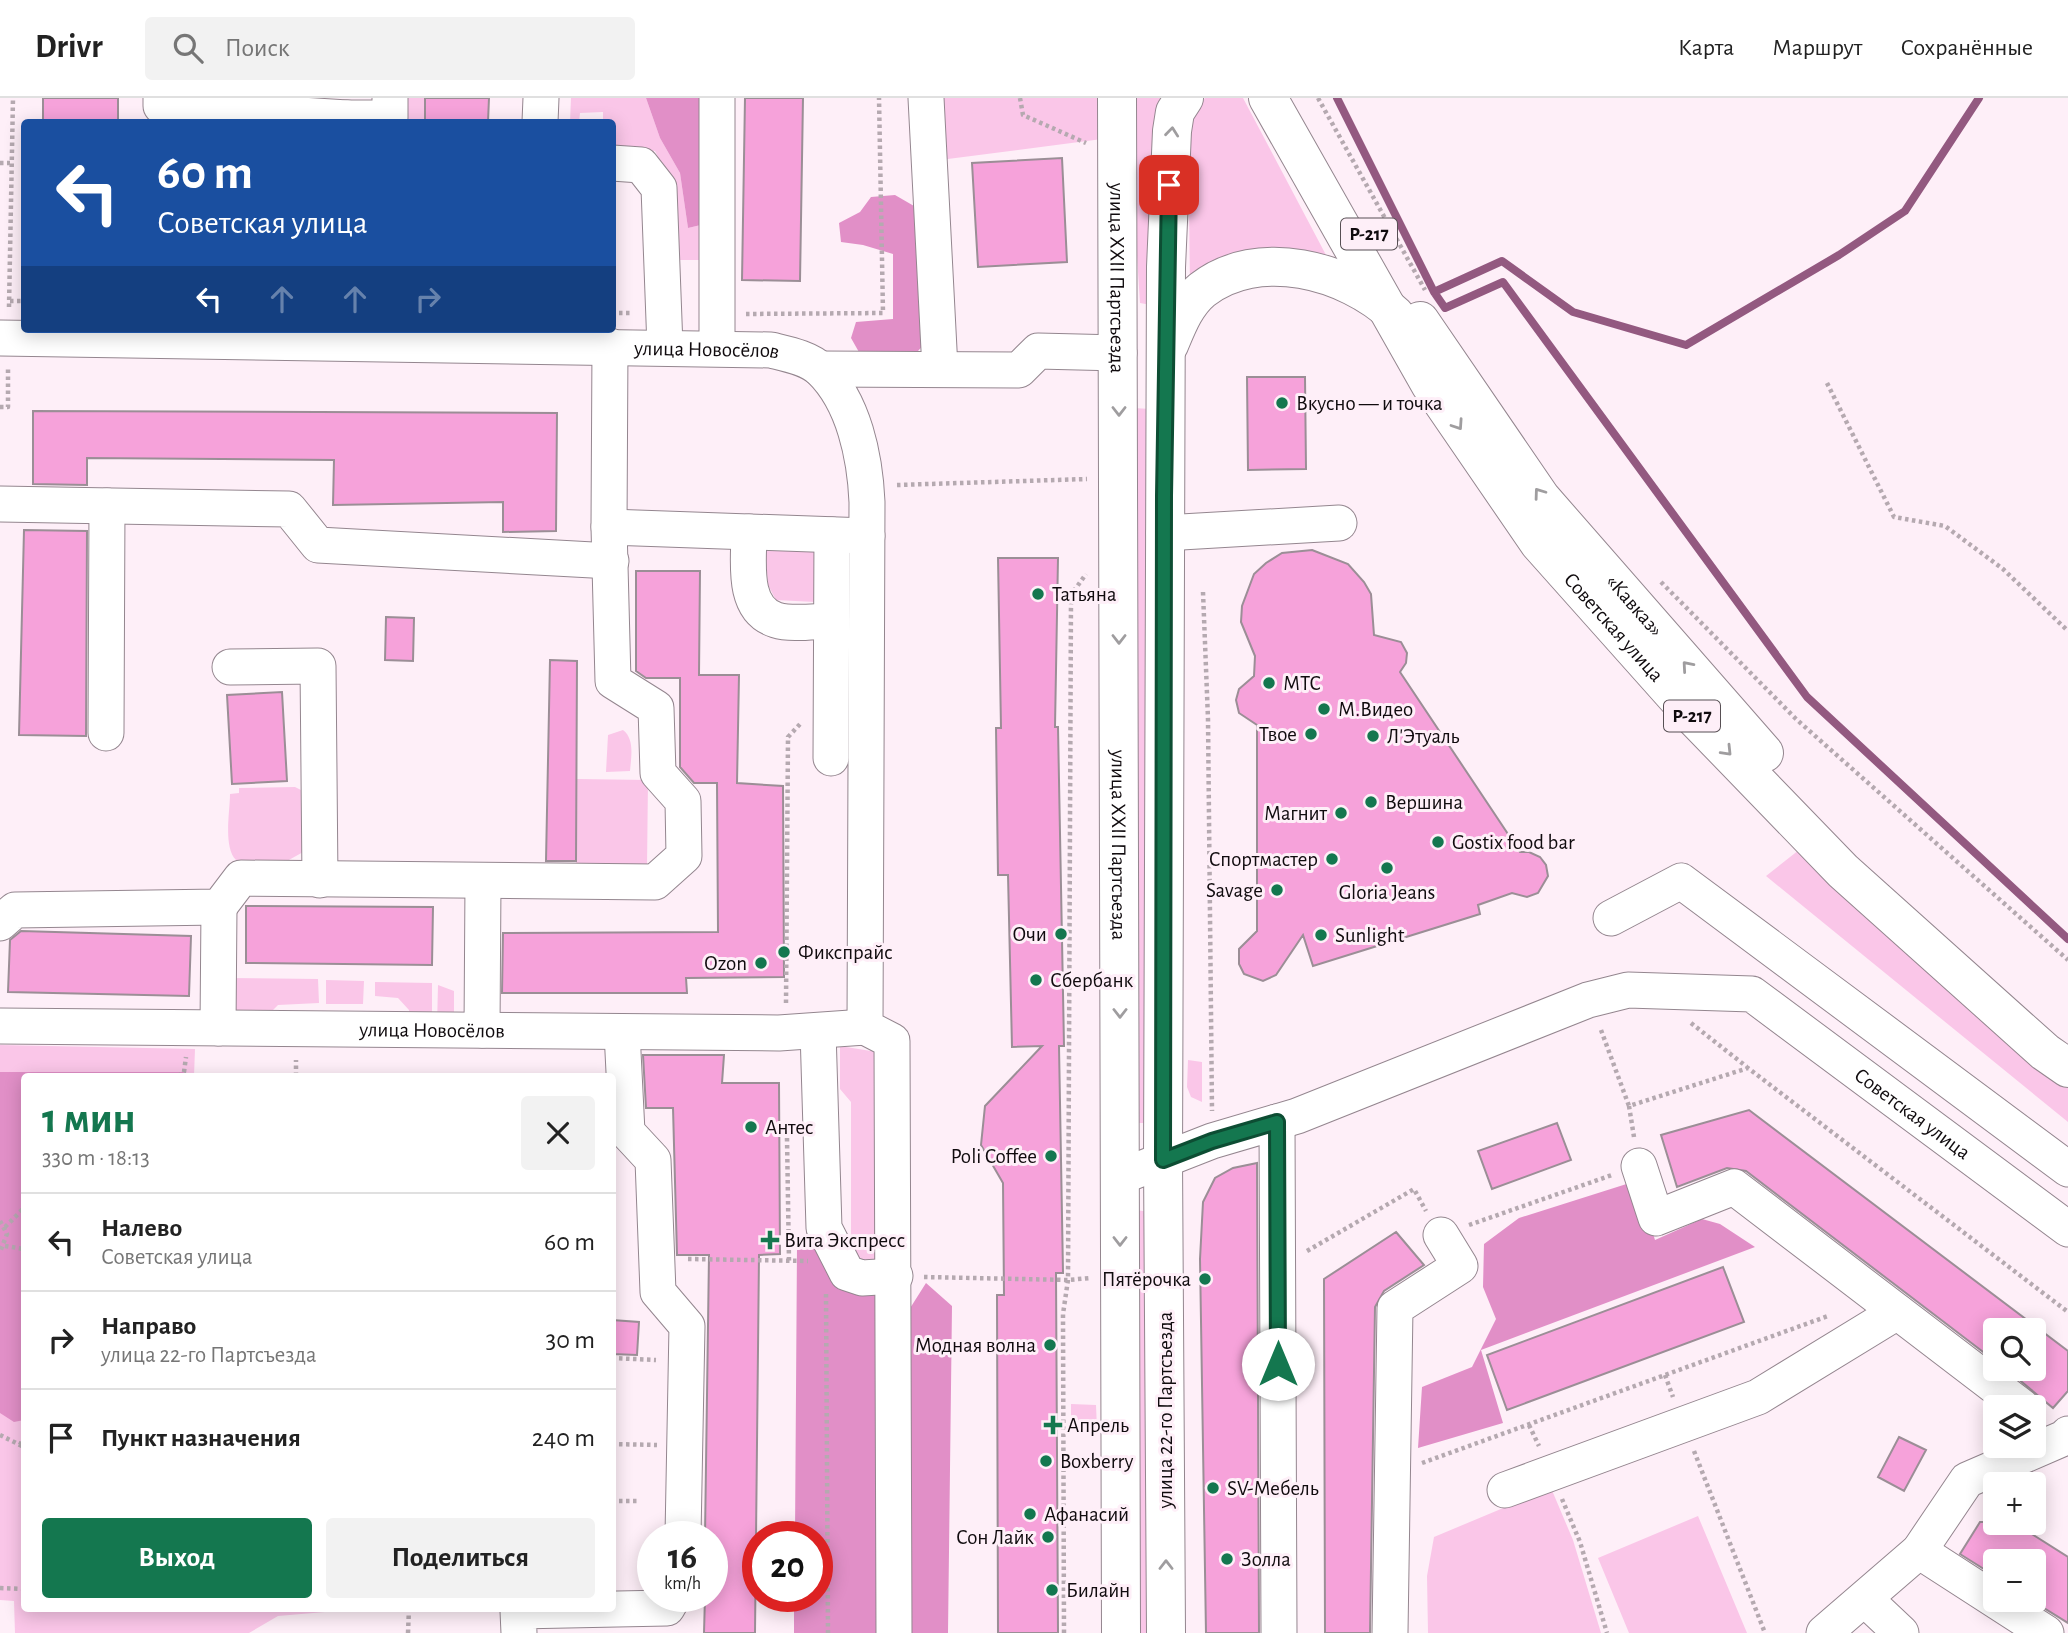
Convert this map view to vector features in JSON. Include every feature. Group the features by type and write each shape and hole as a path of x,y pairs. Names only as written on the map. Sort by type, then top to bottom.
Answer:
{"main road":[{"name":"улица XXII Партсъезда","path":"1117,98 1121,1633"},
{"name":"улица 22-го Партсъезда","path":"1166,1633 1163,1160 1166,267 1172,131 1175,112 1184,98"},
{"name":"Советская улица","path":"1268,98 1430,384 1539,543 1686,708 1843,871 2045,1052 2068,1068"},
{"name":"«Кавказ»","path":"1292,98 1409,306 1541,498 1749,738 1909,900 2042,1019 2068,1038"},
{"path":"1119,353 1166,352 1181,315 1202,290 1247,268 1296,268 1338,279 1384,304 1451,366"}],"street":[{"path":"161,98 161,106 334,119"},
{"path":"368,119 390,118 390,98"},
{"path":"540,119 541,98"},
{"path":"717,98 717,331"},
{"path":"926,98 940,369"},
{"path":"616,163 641,165 660,188 664,330"},
{"name":"улица Новосёлов","path":"616,329 717,331 795,356 820,369"},
{"name":"улица Новосёлов","path":"0,338 352,337 482,333"},
{"path":"218,1028 219,907 242,878 655,882 684,856 683,801 658,773 656,708 613,681 610,544 611,333"},
{"path":"820,369 1019,370 1038,351 1119,353"},
{"path":"820,369 844,401 856,432 867,486 865,1027 892,1041 895,1276 894,1633"},
{"path":"0,505 289,509 318,545 610,544 749,532 867,536"},
{"path":"106,733 107,506"},
{"path":"1164,533 1339,523"},
{"path":"749,532 750,591 758,607 776,620 832,621"},
{"path":"831,758 832,535"},
{"path":"230,667 318,666 320,880"},
{"path":"482,1030 484,881"},
{"path":"1611,918 1681,881 2068,1169"},
{"path":"0,923 16,910 219,907"},
{"name":"Советская улица","path":"1120,1177 1212,1141 1277,1122 1588,1000 1628,990 1752,994 2068,1229"},
{"name":"улица Новосёлов","path":"0,1026 622,1032 802,1032 865,1027"},
{"path":"622,1032 627,1132 653,1160 658,1292 687,1326 683,1521"},
{"path":"802,1032 824,1228 847,1273 862,1278 895,1276"},
{"path":"1277,1122 1279,1633"},
{"path":"1639,1166 1656,1218 1734,1187 2006,1395"},
{"path":"1390,1633 1395,1308 1460,1266 1441,1235"},
{"path":"1506,1490 1758,1397 1888,1305"},
{"path":"2046,1424 2066,1436"},
{"path":"1824,1633 1866,1600 1919,1551 1967,1480 2066,1436"},
{"path":"1919,1551 2046,1633"},
{"path":"1866,1600 1901,1633"},
{"path":"616,1611 637,1610"},
{"path":"517,1617 600,1612"}],"path":[{"path":"13,98 9,301 21,302"},
{"path":"717,331 883,313 878,98"},
{"path":"1318,98 1431,299"},
{"path":"0,163 10,163"},
{"path":"616,329 664,330"},
{"path":"1827,383 1894,517 1945,526 2003,569 2068,631"},
{"path":"867,486 1092,479"},
{"path":"1652,572 1796,719 2068,960"},
{"path":"1064,1633 1063,1314 1068,1280 1071,595"},
{"path":"788,737 802,1032"},
{"path":"1689,1022 2068,1312"},
{"path":"1299,1256 1414,1189 1441,1235 1639,1166 1629,1106 1601,1030"},
{"path":"296,1056 296,1073"},
{"path":"182,1073 186,1057"},
{"path":"1629,1106 1748,1068"},
{"path":"787,1126 789,1261"},
{"path":"0,1252 4,1246 5,1227 21,1211"},
{"path":"0,1221 5,1227"},
{"path":"4,1246 21,1249"},
{"path":"657,1259 813,1261"},
{"path":"895,1276 1068,1280"},
{"path":"826,1289 828,1633"},
{"path":"1392,1472 1665,1375 1888,1305"},
{"path":"616,1358 656,1360"},
{"path":"1665,1375 1765,1633"},
{"path":"1529,1424 1580,1542 1607,1633"},
{"path":"0,1435 21,1446"},
{"path":"616,1444 660,1445"},
{"path":"616,1501 639,1501"},
{"path":"0,1588 21,1589"},
{"path":"408,1633 409,1612"}],"shaded area":[{"path":"402,98 425,98 425,119 398,119"},
{"path":"571,98 646,98 660,138 680,173 688,228 705,224 705,260 680,260 670,181 655,151 616,147 616,119 603,119 603,112 580,113 579,119 570,119"},
{"path":"646,98 705,98 705,224 688,228 680,173 660,138"},
{"path":"937,98 1101,98 1102,139 940,160"},
{"path":"1127,98 1168,98 1151,305 1140,303"},
{"path":"1205,98 1243,98 1326,255 1278,248 1228,261 1190,286 1188,122"},
{"path":"895,195 914,206 925,233 927,341 909,361 864,361 851,338 856,322 893,319 893,254 841,242 839,223 860,212 871,197"},
{"path":"1134,408 1150,409 1157,1123 1133,1123"},
{"path":"765,547 825,550 815,602 776,600 768,585"},
{"path":"623,730 631,744 630,771 606,772 608,735"},
{"path":"577,779 648,780 647,867 576,867"},
{"path":"295,787 303,791 305,851 287,861 236,860 228,838 230,794 239,793 239,788"},
{"path":"1804,846 2068,1084 2068,1122 1766,876"},
{"path":"226,978 318,979 319,1003 278,1005 273,1010 273,1021 232,1019"},
{"path":"326,980 364,981 363,1004 326,1004"},
{"path":"375,982 432,983 432,1025 410,1025 409,1010 398,998 375,996"},
{"path":"438,985 454,991 454,1020 437,1026"},
{"path":"0,1045 195,1049 194,1073 21,1073 21,1612 325,1612 278,1616 249,1633 15,1633 14,1601 0,1600"},
{"path":"840,1046 877,1052 876,1268 839,1249 851,1238 851,1102 840,1089"},
{"path":"1188,1060 1202,1062 1202,1102 1191,1097 1187,1087"},
{"path":"0,1072 184,1072 21,1073 21,1421 14,1422 0,1413"},
{"path":"1636,1181 1655,1240 1702,1219 1720,1224 1755,1247 1481,1350 1503,1423 1418,1448 1422,1387 1472,1367 1496,1319 1483,1287 1484,1244 1519,1218"},
{"path":"1134,1210 1152,1212 1148,1633 1134,1633"},
{"path":"826,1244 880,1289 879,1633 794,1633 794,1612 833,1612 833,1521 795,1521 797,1246"},
{"path":"926,1283 952,1306 948,1633 899,1633 907,1313"},
{"path":"1071,1404 1096,1405 1097,1429 1071,1428"},
{"path":"1551,1488 1573,1540 1601,1633 1428,1633 1427,1576 1434,1537"},
{"path":"1698,1516 1747,1633 1629,1633 1598,1558"}],"building":[{"path":"43,98 118,98 118,119 43,119"},
{"path":"425,98 489,98 488,119 425,119"},
{"path":"745,98 803,98 800,281 742,280"},
{"path":"1062,158 1067,262 978,267 972,163"},
{"path":"1247,377 1305,377 1306,469 1248,470"},
{"path":"33,411 557,413 556,531 503,532 503,502 333,505 334,460 87,458 87,485 33,484"},
{"path":"24,530 87,531 86,736 19,735"},
{"name":"Вершина","path":"1312,550 1348,564 1364,582 1371,594 1374,635 1401,642 1407,653 1406,663 1400,672 1520,852 1529,852 1540,857 1546,865 1548,876 1538,893 1527,897 1512,893 1478,905 1480,914 1313,966 1303,935 1276,975 1263,981 1244,974 1239,964 1239,949 1257,931 1257,725 1239,713 1236,700 1239,689 1254,676 1255,656 1241,622 1242,606 1254,574 1266,563 1282,553"},
{"path":"998,558 1058,558 1055,727 1058,727 1064,1046 1059,1046 1063,1273 1056,1273 1058,1633 998,1633 997,1295 1004,1295 1003,1183 981,1145 985,1106 1042,1046 1012,1047 1008,875 998,875 996,728 1001,728"},
{"path":"636,571 700,571 699,675 739,675 737,783 783,786 784,977 686,978 687,993 502,993 503,933 718,932 717,783 694,783 680,767 680,678 646,678 636,671"},
{"path":"386,617 414,618 413,661 385,660"},
{"path":"550,660 577,661 576,861 546,861"},
{"path":"282,692 287,781 232,784 227,695"},
{"path":"246,906 433,907 432,965 246,963"},
{"path":"21,931 191,936 189,996 8,992 10,940"},
{"path":"643,1055 724,1055 722,1083 779,1083 780,1254 759,1255 756,1521 742,1521 742,1612 755,1612 755,1633 704,1633 705,1612 728,1612 728,1521 705,1521 709,1255 677,1255 673,1108 646,1108"},
{"path":"1749,1110 2024,1318 1983,1318 1983,1352 1746,1171 1727,1168 1677,1187 1661,1135"},
{"path":"1557,1123 1571,1160 1492,1189 1478,1151"},
{"path":"1257,1163 1259,1633 1206,1633 1200,1259 1203,1202 1215,1178 1233,1168"},
{"path":"1396,1232 1424,1265 1384,1291 1375,1307 1370,1633 1325,1633 1324,1279"},
{"path":"1723,1267 1744,1322 1507,1410 1487,1355"},
{"path":"616,1320 639,1322 637,1355 616,1354"},
{"path":"2046,1334 2068,1351 2068,1391 2053,1408 2046,1402 2046,1395 2037,1395 2021,1381 2046,1381"},
{"path":"1899,1437 1926,1450 1904,1491 1878,1477"},
{"path":"1980,1522 1983,1522 1983,1535 2033,1535 2068,1557 2068,1623 2046,1609 2046,1549 1983,1549 1983,1568 1960,1554"}],"waterway":[{"path":"1337,98 1434,292 1445,308 1503,282 1807,697 2068,939"},
{"path":"1434,292 1502,261 1573,312 1686,345 1839,255 1905,211 1979,98"}],"place":[{"name":"Вкусно — и точка","path":"1282,403"},
{"name":"Татьяна","path":"1038,594"},
{"name":"МТС","path":"1269,683"},
{"name":"М.Видео","path":"1324,709"},
{"name":"Твое","path":"1311,734"},
{"name":"Л'Этуаль","path":"1373,736"},
{"name":"Вершина","path":"1371,802"},
{"name":"Магнит","path":"1341,813"},
{"name":"Gostix food bar","path":"1438,842"},
{"name":"Спортмастер","path":"1332,859"},
{"name":"Gloria Jeans","path":"1387,868"},
{"name":"Savage","path":"1277,890"},
{"name":"Очи","path":"1061,934"},
{"name":"Sunlight","path":"1321,935"},
{"name":"Фикспрайс","path":"784,952"},
{"name":"Ozon","path":"761,963"},
{"name":"Сбербанк","path":"1036,980"},
{"name":"Антес","path":"751,1127"},
{"name":"Poli Coffee","path":"1051,1156"},
{"name":"Вита Экспресс","path":"770,1240"},
{"name":"Пятёрочка","path":"1205,1279"},
{"name":"Модная волна","path":"1050,1345"},
{"name":"Апрель","path":"1053,1425"},
{"name":"Boxberry","path":"1046,1461"},
{"name":"SV-Мебель","path":"1213,1488"},
{"name":"Афанасий","path":"1030,1514"},
{"name":"Сон Лайк","path":"1048,1537"},
{"name":"Золла","path":"1227,1559"},
{"name":"Билайн","path":"1052,1590"}],"route":[{"path":"1169,185 1164,496 1163,1160 1212,1141 1277,1122 1278,1364"}]}
